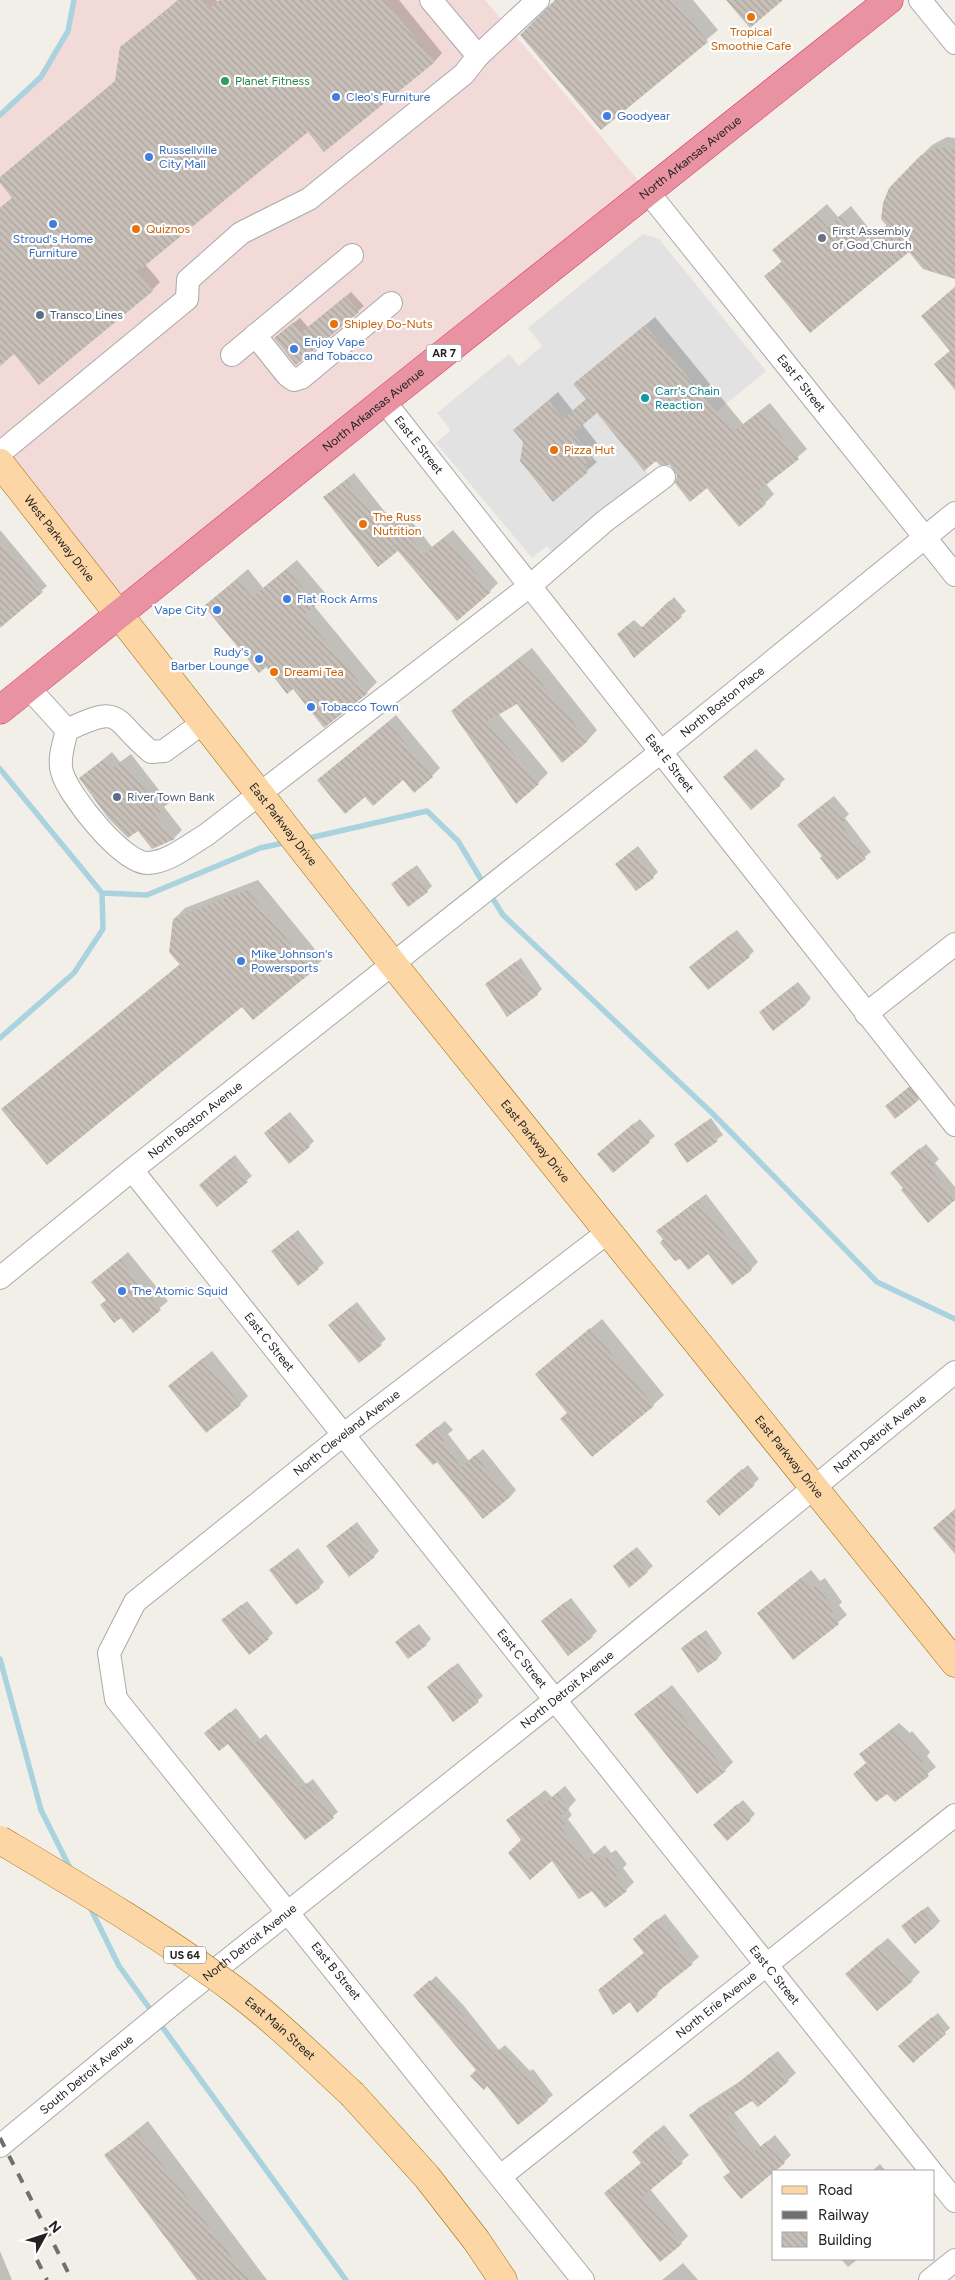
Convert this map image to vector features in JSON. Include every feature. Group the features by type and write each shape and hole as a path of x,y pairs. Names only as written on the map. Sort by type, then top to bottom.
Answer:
{"highway":[{"name":"North Arkansas Avenue","path":"0,710 384,400 889,0"}],"main road":[{"name":"West Parkway Drive","path":"0,463 120,614"},
{"name":"East Parkway Drive","path":"120,614 392,963 955,1663"},
{"name":"East Main Street","path":"0,1840 117,1910 234,1990 285,2032 352,2095 427,2177 476,2240 503,2280"}],"street":[{"path":"431,0 478,56"},
{"path":"0,453 187,299 188,280 241,233 309,199 464,74 478,56 538,0"},
{"path":"920,0 955,43"},
{"name":"East F Street","path":"648,192 955,576"},
{"path":"232,354 352,254"},
{"path":"255,335 294,380 306,374 391,303"},
{"name":"East E Street","path":"384,400 662,751 866,1014 955,1124"},
{"path":"67,730 62,755 62,771 71,790 103,833 133,858 147,863 164,860 206,835 260,794 531,585 605,521 664,477"},
{"name":"North Boston Place","path":"392,963 662,751 955,513"},
{"path":"28,687 67,730"},
{"path":"67,730 91,719 106,715 116,717 151,752 164,751 204,722"},
{"path":"866,1014 955,944"},
{"name":"North Boston Avenue","path":"0,1278 132,1170 392,963"},
{"name":"East C Street","path":"132,1170 930,2170"},
{"name":"North Cleveland Avenue","path":"109,1653 135,1602 343,1435 608,1232"},
{"name":"North Detroit Avenue","path":"174,2002 555,1700 955,1372"},
{"name":"East B Street","path":"109,1653 116,1699 289,1911 583,2280"},
{"name":"North Erie Avenue","path":"501,2176 955,1815"},
{"name":"South Detroit Avenue","path":"0,2146 174,2002"},
{"path":"935,2175 955,2201"},
{"path":"930,2280 955,2260"}],"shaded area":[{"name":"Russellville City Mall","path":"74,0 485,0 648,192 120,614 0,463 0,115 41,77 68,31"},
{"path":"643,234 659,239 766,371 716,412 645,325 573,384 650,476 554,555 547,546 532,558 436,443 451,430 437,413 509,354 519,366 542,346 528,328"}],"building":[{"path":"179,0 202,0 209,9 220,0 384,0 435,62 324,152 308,132 142,268 136,270 153,291 39,385 14,354 0,366 0,208 12,198 0,183 0,177 115,81 120,47"},
{"path":"555,0 674,0 708,42 601,130 520,35"},
{"name":"Tropical Smoothie Cafe","path":"726,0 783,0 750,28"},
{"name":"First Assembly of God Church","path":"936,147 955,150 955,279 923,269 909,252 810,333 764,276 782,262 772,250 816,214 827,227 840,216 864,245 887,226 881,219 883,203 889,188 920,156"},
{"path":"955,287 955,390 934,364 950,351 921,316"},
{"path":"346,296 359,312 296,365 274,338 294,322 302,332"},
{"path":"645,325 733,432 761,411 799,459 757,492 766,504 739,527 707,488 690,502 675,483 677,475 670,465 660,465 656,461 644,471 597,413 573,433 593,458 584,466 588,472 553,502 520,461 523,442 513,430 549,400 563,419 586,399 573,384"},
{"path":"346,480 385,529 396,520 424,554 445,537 491,592 457,621 398,551 378,567 323,497"},
{"path":"0,541 43,592 0,628"},
{"path":"287,569 316,605 304,615 368,693 324,728 293,689 287,694 266,667 259,673 204,606 237,579 252,597"},
{"path":"669,601 682,617 634,658 617,634 628,625 637,632"},
{"path":"521,658 588,741 562,763 517,704 486,722 539,784 516,804 451,711"},
{"path":"388,722 433,777 414,793 403,780 373,806 365,797 345,814 317,780"},
{"path":"751,753 781,785 751,810 723,777"},
{"name":"River Town Bank","path":"104,759 111,769 122,761 162,811 156,816 175,839 152,849 138,831 128,838 108,818 79,778"},
{"path":"829,800 845,820 841,824 866,859 837,880 820,858 822,856 797,825"},
{"path":"633,850 654,878 636,891 615,864"},
{"path":"411,869 428,892 408,907 391,884"},
{"path":"247,890 313,971 253,1020 242,1007 47,1165 1,1109 180,965 169,952 173,919"},
{"path":"731,934 750,957 708,990 689,967"},
{"path":"515,962 538,995 507,1017 485,984"},
{"path":"793,986 807,1004 773,1031 759,1012"},
{"path":"909,1087 919,1100 895,1119 885,1106"},
{"path":"285,1116 310,1147 289,1164 264,1133"},
{"path":"705,1122 718,1141 687,1163 674,1144"},
{"path":"634,1123 650,1142 613,1173 597,1154"},
{"path":"920,1148 935,1165 930,1169 955,1198 928,1223 901,1190 903,1188 890,1173"},
{"path":"230,1159 248,1182 217,1207 199,1185"},
{"path":"698,1200 752,1270 732,1285 708,1254 688,1270 680,1259 675,1261 660,1243 663,1239 656,1231"},
{"path":"292,1235 319,1269 298,1286 271,1251"},
{"name":"The Atomic Squid","path":"120,1259 161,1310 133,1333 121,1318 114,1323 100,1305 106,1300 91,1282"},
{"path":"352,1306 382,1345 359,1363 328,1325"},
{"path":"590,1328 654,1406 592,1457 560,1419 567,1413 535,1374"},
{"path":"203,1358 241,1405 206,1433 168,1386"},
{"path":"437,1427 446,1438 442,1442 461,1467 475,1455 509,1498 483,1519 437,1462 433,1465 415,1445"},
{"path":"742,1469 755,1485 719,1516 706,1501"},
{"path":"955,1509 955,1554 933,1528"},
{"path":"352,1526 375,1557 349,1577 326,1546"},
{"path":"632,1551 648,1572 629,1588 613,1566"},
{"path":"293,1552 320,1588 296,1605 269,1570"},
{"path":"802,1577 812,1588 817,1585 834,1610 832,1614 839,1624 793,1660 757,1613"},
{"path":"565,1602 593,1637 568,1656 541,1621"},
{"path":"241,1605 269,1639 249,1655 221,1620"},
{"path":"413,1628 427,1645 408,1659 395,1642"},
{"path":"700,1634 718,1659 698,1673 681,1648"},
{"path":"452,1667 479,1702 453,1722 427,1687"},
{"path":"663,1692 726,1771 697,1794 634,1714"},
{"path":"230,1712 255,1743 261,1738 301,1788 307,1783 334,1818 305,1840 228,1744 219,1751 204,1733"},
{"path":"891,1730 901,1740 904,1738 923,1761 919,1765 929,1776 895,1802 887,1794 876,1802 853,1774 866,1763 859,1754"},
{"path":"557,1793 569,1809 560,1817 565,1824 561,1827 586,1861 597,1852 602,1860 607,1857 620,1873 616,1876 627,1891 605,1908 592,1891 579,1899 552,1861 530,1880 508,1853 521,1840 506,1820 536,1797 544,1804"},
{"path":"737,1804 751,1820 727,1841 713,1825"},
{"path":"922,1910 935,1927 915,1944 901,1926"},
{"path":"657,1919 693,1964 656,1993 658,1995 637,2013 630,2002 613,2015 598,1990 644,1953 633,1939"},
{"path":"879,1945 913,1981 877,2011 845,1974"},
{"path":"430,1980 459,2011 494,2054 499,2049 524,2076 527,2073 548,2101 518,2125 487,2086 484,2090 470,2076 476,2070 413,1995"},
{"path":"932,2017 946,2034 913,2063 898,2046"},
{"path":"770,2057 789,2081 758,2107 752,2101 726,2118 753,2153 767,2141 785,2163 776,2170 772,2170 772,2174 741,2199 723,2177 730,2172 689,2115 731,2089"},
{"path":"137,2131 249,2280 197,2280 104,2155"},
{"path":"656,2131 683,2163 643,2196 682,2244 660,2262 604,2193 641,2163 632,2152"}],"waterway":[{"path":"0,115 41,77 68,31 74,0"},
{"path":"0,769 102,893 103,929 74,973 0,1038"},
{"path":"305,839 427,811 458,841 485,886"},
{"path":"102,893 147,895 260,848 288,842"},
{"path":"490,894 503,915 714,1115 877,1282 955,1319"},
{"path":"0,1659 41,1810 71,1870"},
{"path":"89,1905 119,1966 153,2013"},
{"path":"158,2021 346,2280"}],"railway":[{"path":"0,2138 72,2280"},
{"path":"37,2260 47,2280"}],"place":[{"name":"Tropical Smoothie Cafe","path":"751,17"},
{"name":"Planet Fitness","path":"225,81"},
{"name":"Cleo's Furniture","path":"336,97"},
{"name":"Goodyear","path":"607,116"},
{"name":"Russellville City Mall","path":"149,157"},
{"name":"Stroud's Home Furniture","path":"53,224"},
{"name":"Quiznos","path":"136,229"},
{"name":"First Assembly of God Church","path":"822,238"},
{"name":"Transco Lines","path":"40,315"},
{"name":"Shipley Do-Nuts","path":"334,324"},
{"name":"Enjoy Vape and Tobacco","path":"294,349"},
{"name":"Carr's Chain Reaction","path":"645,398"},
{"name":"Pizza Hut","path":"554,450"},
{"name":"The Russ Nutrition","path":"363,524"},
{"name":"Flat Rock Arms","path":"287,599"},
{"name":"Vape City","path":"217,610"},
{"name":"Rudy's Barber Lounge","path":"259,659"},
{"name":"Dreami Tea","path":"274,672"},
{"name":"Tobacco Town","path":"311,707"},
{"name":"River Town Bank","path":"117,797"},
{"name":"Mike Johnson's Powersports","path":"241,961"},
{"name":"The Atomic Squid","path":"122,1291"}]}
